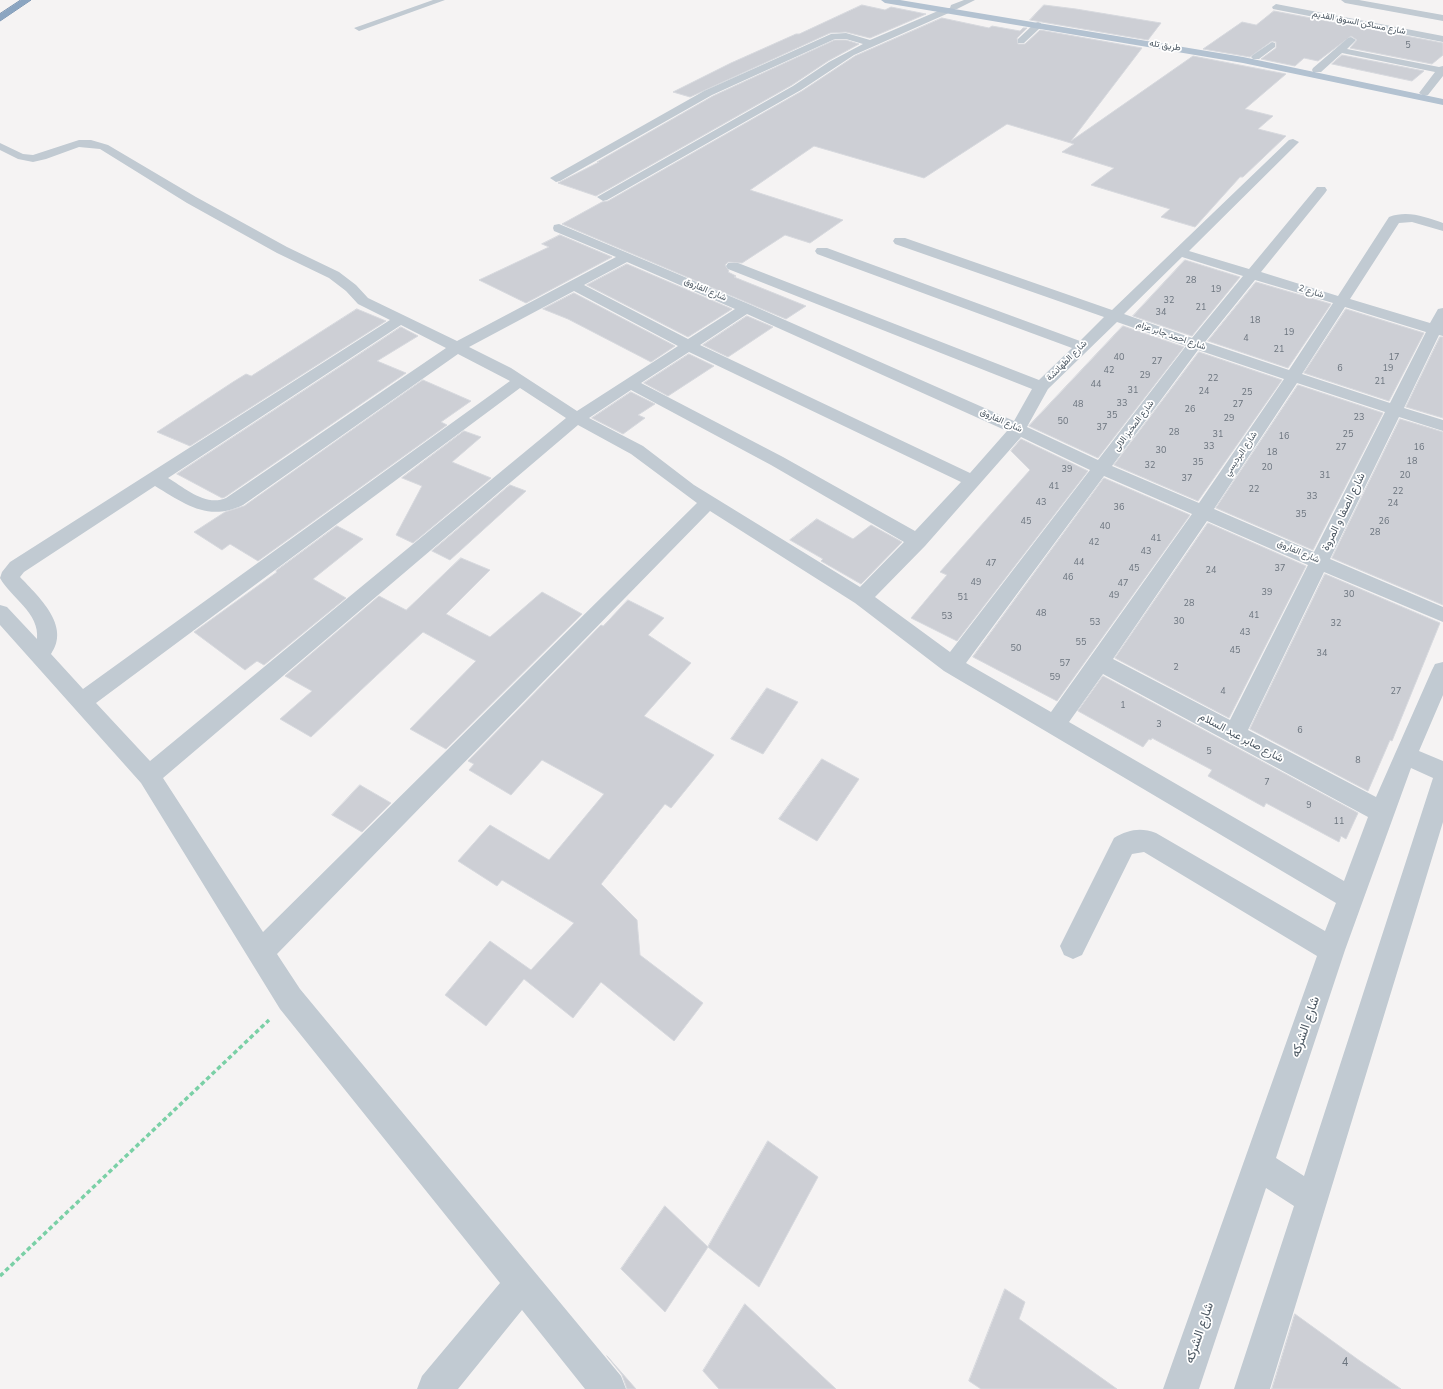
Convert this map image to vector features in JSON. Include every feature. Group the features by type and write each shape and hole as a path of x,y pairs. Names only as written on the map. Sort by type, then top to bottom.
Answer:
{"highway":[{"path":"0,18 27,0"}],"main road":[{"name":"طريق تله","path":"885,0 1256,57 1443,97"},
{"name":"طريق تله","path":"908,0 1038,25 1243,60 1443,102"}],"street":[{"path":"359,28 441,0"},
{"path":"603,197 797,88 820,70 871,43 971,0"},
{"path":"1345,0 1365,2 1443,18"},
{"name":"شارع مساكن السوق القديم","path":"1276,7 1443,39"},
{"path":"1430,16 1439,8"},
{"path":"1021,41 1038,25"},
{"path":"1317,70 1368,25"},
{"path":"1360,32 1443,48"},
{"path":"556,178 708,93 834,36 846,36 871,43"},
{"path":"1349,42 1396,51"},
{"path":"1256,57 1272,45"},
{"path":"1340,50 1442,70 1424,93"},
{"path":"0,146 21,157 33,158 81,142 93,143 104,147 196,204 226,218 298,259 332,275 350,286 363,301 505,371 577,418 637,450 688,489 862,598 952,666 1352,899"},
{"name":"شارع الطهانشة","path":"862,598 973,482 1018,428 1042,387 1293,142"},
{"name":"شارع المخبز الالى","path":"952,666 1195,344 1321,190"},
{"name":"شارع البرديسي","path":"1054,726 1203,512 1342,302 1394,220 1397,218 1410,218 1443,227"},
{"name":"شارع الفاروق","path":"559,228 746,308 1018,428 1101,468 1443,614"},
{"name":"شارع احمد جابر عزام","path":"900,241 1195,344 1443,426"},
{"path":"822,251 1082,347"},
{"name":"شارع 2","path":"1179,252 1438,330"},
{"path":"155,478 205,506 214,507 232,503 243,497 458,347 627,257"},
{"path":"733,266 1042,387"},
{"path":"573,285 690,346 973,482"},
{"path":"149,776 577,418 690,346 746,308"},
{"name":"شارع الصفا و المروة","path":"1234,734 1394,410 1438,330 1443,312"},
{"path":"38,655 47,643 48,630 45,620 9,577 17,567 401,319"},
{"path":"81,702 520,381"},
{"path":"631,384 777,461 918,541"},
{"path":"261,952 709,502"},
{"path":"0,612 149,776 290,999 608,1389"},
{"name":"شارع صابر عبد السلام","path":"1100,662 1382,812"},
{"name":"شارع الشركه","path":"1181,1389 1332,950 1352,899 1382,812 1405,755 1443,670"},
{"path":"1405,755 1443,772"},
{"path":"1252,1389 1313,1200 1443,783"},
{"path":"1073,946 1123,846 1132,841 1147,842 1332,950"},
{"path":"1259,1165 1313,1200"},
{"path":"435,1389 522,1283"}],"path":[{"path":"0,1276 290,999"}],"building":[{"path":"862,5 885,10 891,7 926,14 870,38 846,32 830,33 690,97 673,92 731,63"},
{"path":"1044,5 1161,23 1148,40 1030,20"},
{"path":"1274,11 1443,43 1443,55 1432,64 1350,48 1357,40 1351,36 1318,61 1304,58 1295,66 1261,59 1276,48 1276,42 1272,41 1250,57 1203,49 1242,22 1256,25"},
{"path":"942,18 989,28 992,26 1020,31 1023,28 1027,28 1017,38 1018,44 1025,44 1040,30 1142,48 1071,141 1193,56 1286,74 1245,109 1273,116 1258,129 1286,136 1243,177 1240,177 1195,227 1161,217 1170,209 1091,185 1114,168 1062,152 1074,144 1007,124 924,178 814,146 750,190 843,220 810,243 785,235 742,263 728,262 725,265 729,271 728,272 736,276 734,277 806,306 786,319 562,224 602,202 608,201 802,91 855,56"},
{"path":"835,40 846,40 859,44 828,61 792,85 596,196 558,183 599,162 597,162 713,96"},
{"path":"1342,55 1424,71 1412,81 1332,64"},
{"path":"560,235 612,257 526,303 479,280 549,247 542,244"},
{"path":"1185,260 1240,277 1192,336 1133,316"},
{"path":"627,264 732,309 688,337 587,285"},
{"path":"1256,282 1331,304 1288,368 1208,341"},
{"path":"574,293 675,346 651,362 568,319 543,309"},
{"path":"357,309 386,321 190,446 157,432 246,374 251,376"},
{"path":"1346,309 1424,333 1389,401 1304,373"},
{"path":"747,316 773,327 728,357 703,345"},
{"path":"1123,326 1184,347 1098,458 1029,426"},
{"path":"401,327 418,336 377,361 406,373 225,497 222,498 177,474"},
{"path":"1440,337 1443,337 1443,418 1406,407"},
{"path":"1199,352 1282,380 1198,501 1114,465"},
{"path":"689,354 714,366 668,396 644,383"},
{"path":"423,380 471,401 441,422 447,425 258,561 230,544 222,550 194,532 225,512 244,506"},
{"path":"1298,385 1383,413 1313,550 1216,508"},
{"path":"631,392 655,404 638,415 645,418 623,434 592,418"},
{"path":"1400,419 1443,432 1443,605 1332,558"},
{"path":"464,431 481,437 452,462 491,478 413,543 396,535 422,486 402,478"},
{"path":"1021,439 1088,471 957,641 911,618 947,575 940,572 1030,470 1011,451"},
{"path":"1104,478 1190,515 1057,701 973,657"},
{"path":"510,485 526,491 450,560 432,551"},
{"path":"817,519 853,539 871,525 902,542 861,584 821,561 823,559 790,540"},
{"path":"1208,523 1306,566 1229,718 1115,658"},
{"path":"337,526 363,539 313,579 346,598 264,665 257,661 245,670 194,632 277,572 276,571"},
{"path":"461,558 490,570 446,614 490,637 542,592 582,614 446,749 410,729 476,661 423,632 311,737 280,719 312,691 285,676 379,596 406,610"},
{"path":"1325,574 1440,623 1392,741 1390,740 1368,791 1250,729"},
{"path":"628,600 664,618 648,635 691,663 644,716 714,755 671,808 665,804 601,884 637,920 640,955 703,1003 674,1041 601,982 573,1018 524,979 486,1026 445,995 490,941 531,970 574,923 502,880 497,886 458,861 490,825 549,860 604,794 542,760 511,795 469,770 474,764 468,761 601,625 603,626"},
{"path":"1103,676 1358,813 1346,839 1341,836 1339,842 1266,803 1264,807 1208,776 1212,770 1152,738 1151,740 1149,739 1143,747 1078,711"},
{"path":"767,688 798,702 763,754 731,739"},
{"path":"822,759 859,779 817,841 779,819"},
{"path":"360,785 391,803 362,832 332,815"},
{"path":"768,1141 818,1177 759,1287 708,1247"},
{"path":"665,1206 708,1247 665,1312 621,1269"},
{"path":"1005,1289 1025,1302 1019,1319 1117,1389 981,1389 969,1381"},
{"path":"745,1304 836,1389 719,1389 703,1371"},
{"path":"1295,1314 1360,1361 1401,1389 1272,1389"},
{"path":"607,1356 636,1389 627,1389 622,1375"}]}
